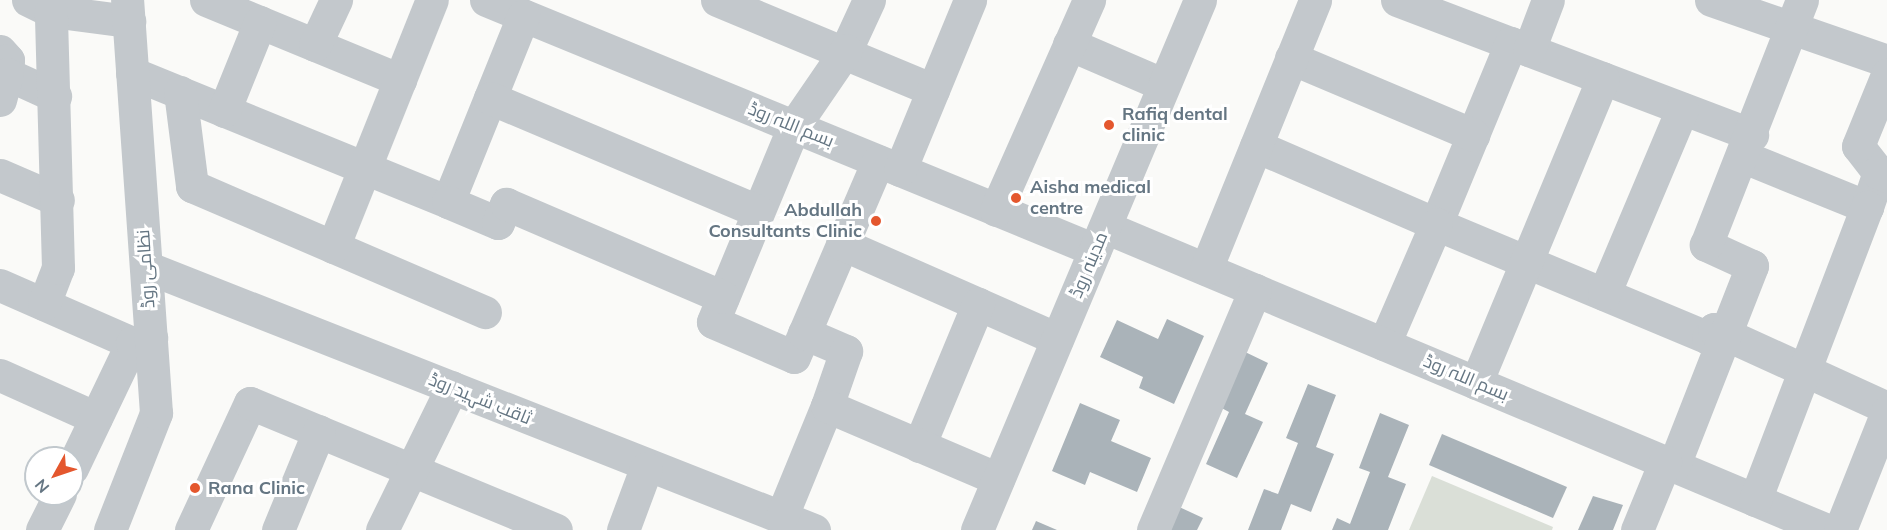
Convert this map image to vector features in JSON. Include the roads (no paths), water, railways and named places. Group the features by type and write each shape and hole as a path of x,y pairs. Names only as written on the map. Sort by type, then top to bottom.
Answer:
{"street":[{"path":"315,45 336,0"},
{"path":"333,247 432,0"},
{"name":"بسم اللہ روڈ","path":"486,0 996,210 1206,269 1827,530"},
{"path":"717,0 758,8 933,90"},
{"path":"869,0 846,50 794,126 713,322 794,357 843,244 933,90 970,0"},
{"path":"996,210 1089,0"},
{"name":"مدینہ روڈ","path":"977,530 1200,0"},
{"path":"1206,269 1315,0"},
{"path":"1397,0 1435,7 1520,47 1682,109 1748,146 1867,207"},
{"path":"1384,344 1473,135 1548,0"},
{"path":"1711,0 1797,13 1887,61"},
{"path":"209,1 400,80"},
{"path":"44,304 58,268 58,200 55,96 40,6 128,11"},
{"name":"نظامی روڈ","path":"110,530 156,413 141,341 146,267 128,11"},
{"path":"1637,530 1669,464 1752,266 1706,245 1748,146 1797,13"},
{"path":"448,202 523,16"},
{"path":"224,111 260,22"},
{"path":"1069,44 1164,84"},
{"path":"1291,58 1473,135"},
{"path":"132,73 498,223 506,204 723,297"},
{"path":"2,75 55,96"},
{"path":"1755,500 1867,207 1883,174 1858,146 1887,75"},
{"path":"1476,382 1603,78"},
{"path":"180,92 192,186 485,312"},
{"path":"490,98 758,211"},
{"path":"1604,294 1682,109"},
{"path":"1256,146 1708,338 1714,329 1887,410 1840,530"},
{"path":"0,175 58,200"},
{"path":"843,244 1057,339"},
{"name":"ثاقب شہید روڈ","path":"146,267 452,387 771,521 813,530"},
{"path":"0,285 141,341 96,418 83,446"},
{"path":"1153,530 1255,290"},
{"path":"920,446 978,304"},
{"path":"771,521 827,406 846,351 804,333"},
{"path":"0,375 96,418"},
{"path":"382,530 452,387"},
{"path":"191,530 250,403 410,472 485,517 556,530"},
{"path":"827,406 998,479"},
{"path":"278,530 319,431"},
{"path":"622,530 646,468"},
{"path":"42,530 54,506"}],"place":[{"name":"Rafiq dental clinic","path":"1109,125"},
{"name":"Aisha medical centre","path":"1016,198"},
{"name":"Abdullah Consultants Clinic","path":"876,221"},
{"name":"Rana Clinic","path":"195,488"}]}
